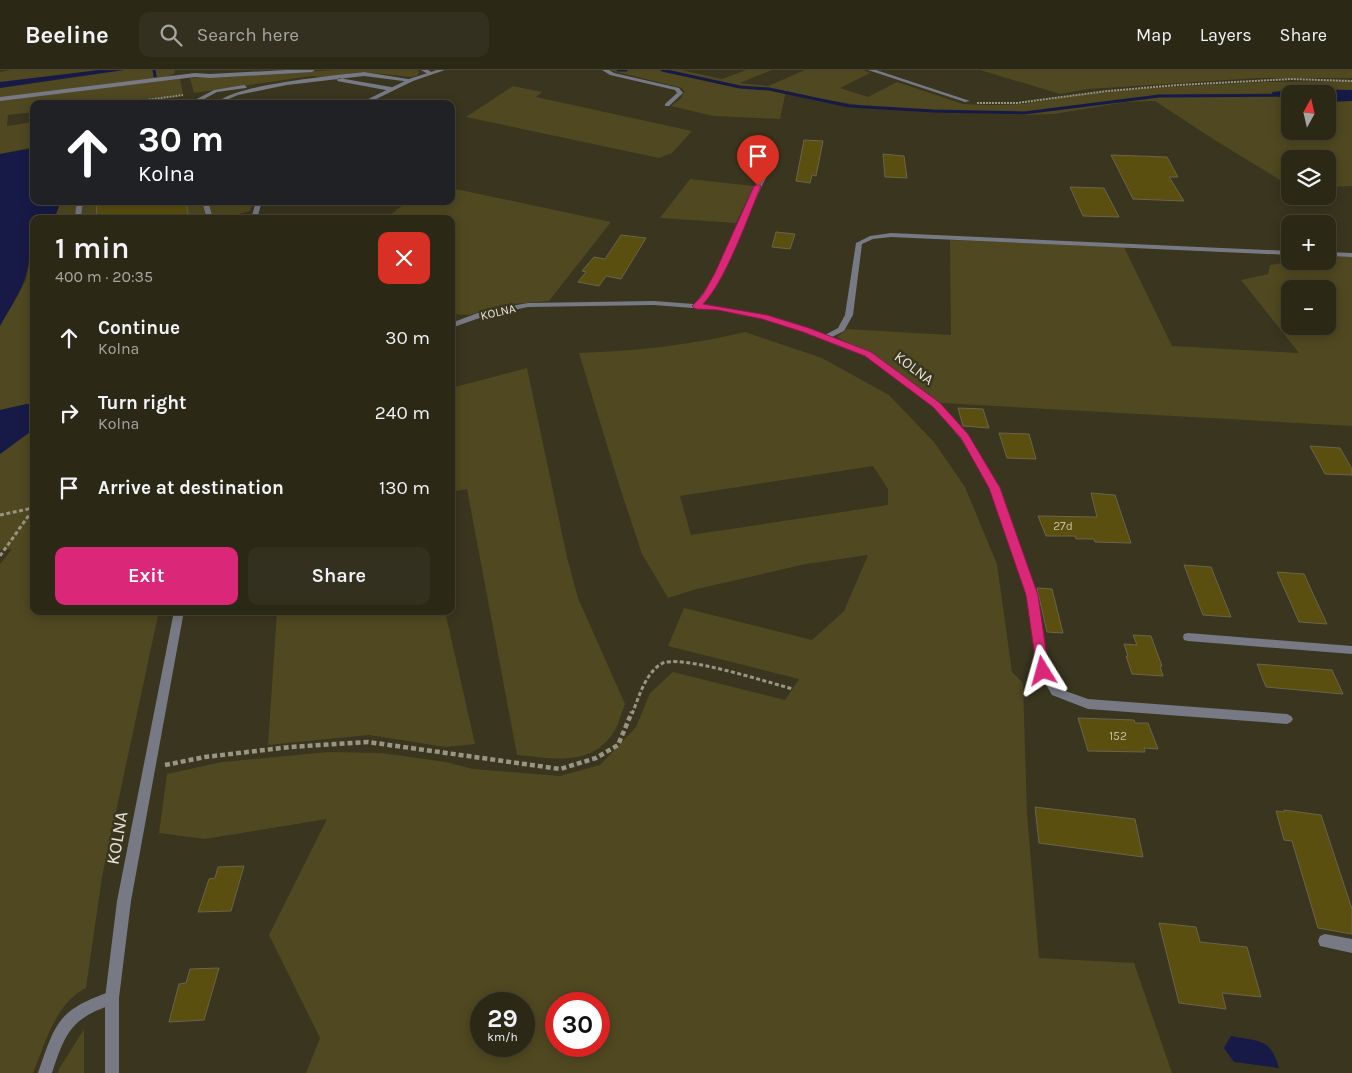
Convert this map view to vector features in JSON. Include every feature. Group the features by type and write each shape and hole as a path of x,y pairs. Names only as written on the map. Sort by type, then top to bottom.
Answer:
{"street":[{"path":"0,98 193,72 210,76 312,70"},
{"path":"369,100 427,72 442,70"},
{"path":"605,70 612,74 677,89 680,93 667,105"},
{"path":"871,70 967,101"},
{"path":"222,100 236,94 287,84 364,74 411,80"},
{"path":"328,78 391,89"},
{"path":"197,100 216,90 272,83 287,84"},
{"path":"696,306 705,297 719,273 772,159"},
{"path":"825,338 841,329 849,315 859,243 872,237 891,235 1281,253"},
{"path":"1336,254 1352,255"},
{"name":"KOLNA","path":"455,325 486,313 528,305 654,303 718,308 764,317 868,354 937,405 964,436 994,488 1032,595 1043,671 1056,692 1088,704 1287,719"},
{"name":"KOLNA","path":"112,1073 112,998 126,886 178,615"},
{"path":"1188,637 1352,650"},
{"path":"1325,941 1352,946"},
{"path":"45,1073 53,1051 70,1020 78,1012 112,998"}],"path":[{"path":"967,101 985,105 1157,87 1297,79 1352,81"},
{"path":"147,100 178,96"},
{"path":"0,515 30,509"},
{"path":"0,556 30,514"},
{"path":"148,768 205,757 368,742 560,768 596,758 618,745 649,675 662,663 685,661 793,690"}],"shaded area":[{"path":"12,70 175,70 174,74 163,78 0,98 0,72"},
{"path":"99,70 124,70 0,88 0,82"},
{"path":"337,70 417,70 419,72 417,76 410,77 365,72 320,77 312,76 194,93 190,78"},
{"path":"609,70 681,70 722,79 746,70 772,70 740,83 768,86 805,70 863,70 870,73 840,88 868,97 897,82 963,104 991,105 1022,104 1086,94 1148,88 1265,82 1352,81 1352,91 1336,91 1336,85 1281,85 1281,140 1336,140 1336,97 1352,97 1352,186 1336,187 1336,150 1281,150 1281,181 1155,101 1126,102 1054,114 1025,115 859,108 859,105 786,91 780,119 713,116 671,106 681,98 684,92 682,88"},
{"path":"980,70 1352,70 1352,78 1258,78 1089,89 1060,94"},
{"path":"180,79 183,94 132,100 30,100 30,112 8,115 7,126 30,123 30,148 0,154 0,100"},
{"path":"513,86 542,92 536,97 692,131 672,153 659,158 466,117"},
{"path":"1336,90 1352,90 1352,101 1336,102"},
{"path":"1281,91 1281,97 1273,95 1272,92"},
{"path":"30,149 30,205 59,205 56,215 30,215 28,268 17,297 0,326 0,154"},
{"path":"690,179 754,186 736,223 660,218"},
{"path":"455,189 611,222 549,301 502,305 469,315 455,314 455,215 390,215 403,205 455,205"},
{"path":"59,205 253,205 250,211 236,215 56,215"},
{"path":"950,240 1124,247 1172,346 1299,353 1285,335 1336,335 1336,280 1281,280 1281,330 1241,280 1268,274 1270,265 1281,263 1281,270 1336,270 1336,256 1352,257 1352,426 941,403 837,337 847,329 951,335"},
{"path":"30,259 30,404 0,410 0,326 26,280"},
{"path":"745,332 822,358 889,395 934,442 965,487 997,564 1012,672 1023,683 1027,813 1039,958 1134,963 1172,1073 306,1073 320,1038 269,935 327,819 205,839 159,833 167,774 222,762 328,752 382,753 446,762 473,769 560,776 600,765 636,727 650,693 673,672 785,700 799,679 668,646 684,608 812,640 844,611 868,555 806,564 693,590 668,598 642,554 579,353 663,347","holes":["873,466 888,489 888,505 691,535 680,496"]},
{"path":"527,368 567,557 578,598 625,704 616,729 611,736 602,746 580,756 555,758 517,755 467,489 455,491 455,387"},
{"path":"30,404 30,432 0,454 0,410"},
{"path":"30,432 30,442 28,444 30,444 30,615 158,615 102,877 86,988 75,995 59,1014 47,1037 33,1073 0,1073 0,564 12,549 0,550 0,454"},
{"path":"277,615 446,615 475,744 445,747 369,735 268,745"},
{"path":"84,1029 84,1073 58,1073 59,1069"},
{"path":"1231,1036 1256,1041 1267,1046 1276,1058 1279,1068 1234,1062 1224,1048"}],"building":[{"path":"804,140 823,141 816,176 812,175 810,183 796,181"},
{"path":"883,154 904,156 907,178 885,177"},
{"path":"1111,155 1167,157 1178,177 1169,177 1184,201 1133,199"},
{"path":"1070,187 1104,188 1119,217 1083,216"},
{"path":"96,205 187,205 188,215 97,215"},
{"path":"776,232 795,234 790,249 772,247"},
{"path":"621,235 646,238 621,279 606,276 599,286 578,282 586,272 582,271 594,257 605,259"},
{"path":"958,408 983,409 989,428 963,426"},
{"path":"999,433 1029,434 1036,459 1007,458"},
{"path":"1310,446 1340,448 1352,469 1352,475 1325,474"},
{"path":"1091,493 1115,495 1131,543 1095,542 1094,539 1076,539 1075,536 1046,536 1038,516 1097,517"},
{"path":"1184,565 1211,567 1231,617 1203,615"},
{"path":"1277,572 1304,574 1327,624 1299,622"},
{"path":"1037,588 1052,589 1063,633 1047,632"},
{"path":"1133,635 1151,636 1162,666 1160,666 1163,676 1132,674 1124,644 1137,645"},
{"path":"1257,664 1332,670 1343,694 1266,687"},
{"path":"1078,718 1134,720 1135,723 1148,723 1158,749 1144,748 1145,752 1088,751"},
{"path":"1035,807 1135,819 1143,857 1039,843"},
{"path":"1284,810 1321,815 1352,909 1352,934 1318,928 1292,841 1284,840 1276,811 1284,812"},
{"path":"244,866 231,911 198,912 209,879 215,878 218,867"},
{"path":"1159,923 1196,927 1200,942 1247,947 1261,997 1222,993 1226,1009 1179,1003"},
{"path":"219,968 204,1020 169,1022 179,984 186,983 190,969"}],"waterway":[{"path":"154,70 155,76"},
{"path":"618,70 626,70"},
{"path":"662,70 740,87 769,89 849,106 933,111 1024,113 1159,96 1281,95"}],"route":[{"path":"758,186 719,273 705,297 696,306 718,308 764,317 806,330 868,354 937,405 964,436 994,488 1032,595 1043,671"}]}
